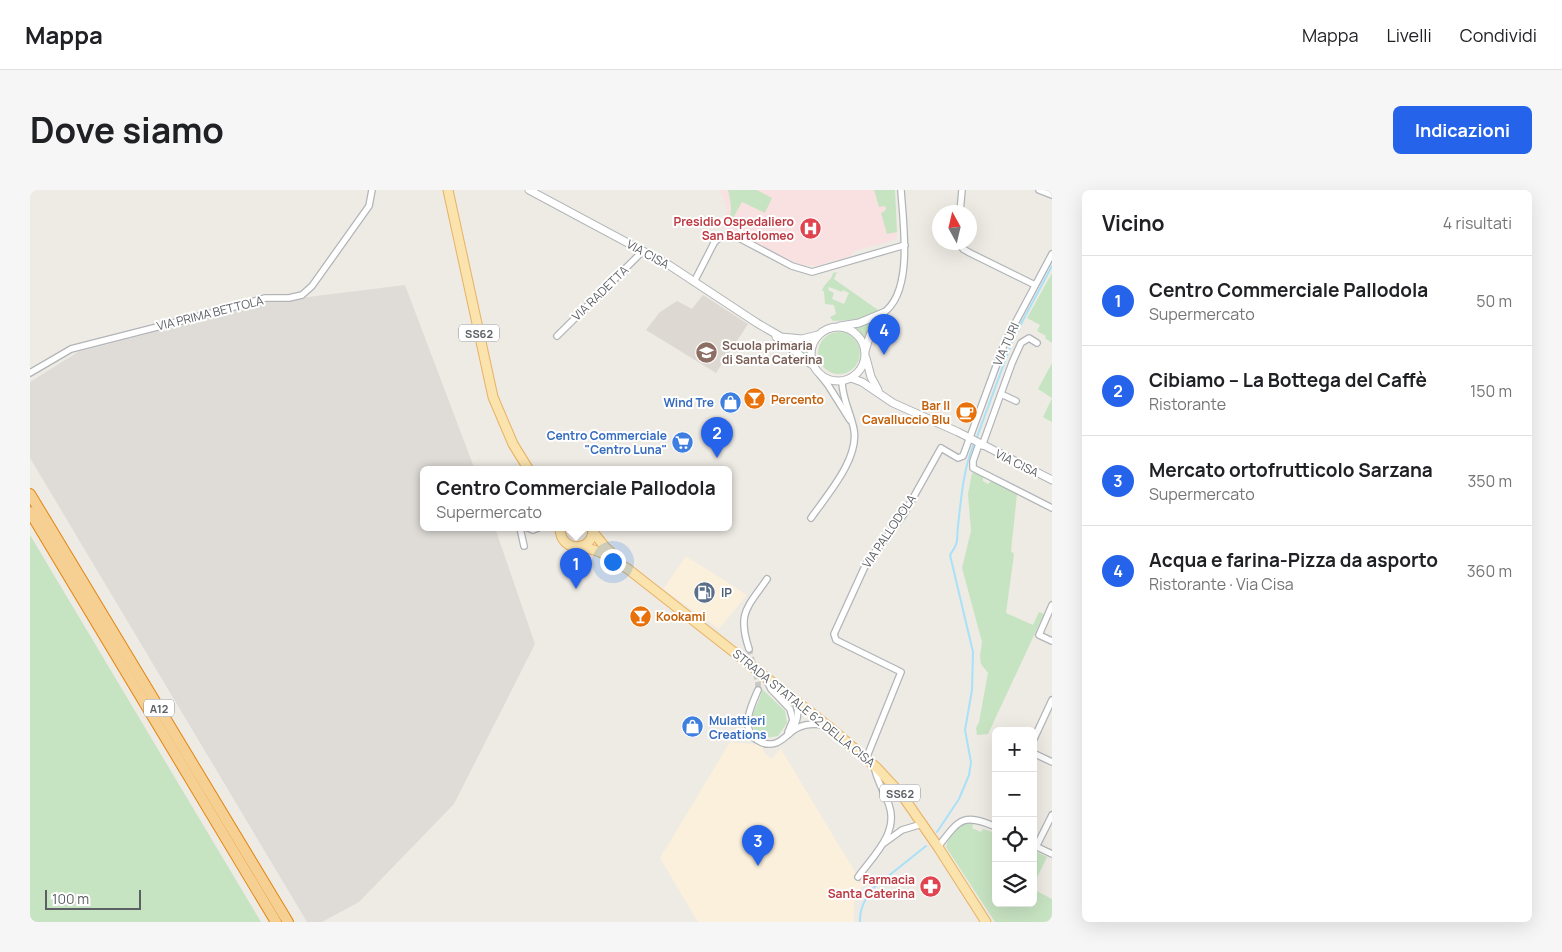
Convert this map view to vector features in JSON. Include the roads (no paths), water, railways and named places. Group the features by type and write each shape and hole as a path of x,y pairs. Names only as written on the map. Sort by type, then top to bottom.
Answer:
{"highway":[{"name":"A12","path":"30,494 288,922"},
{"name":"A12","path":"30,512 276,922"}],"main road":[{"name":"SS62","path":"448,190 493,397 513,444 527,466"},
{"name":"STRADA STATALE 62 DELLA CISA","path":"560,531 563,541 571,546 581,546 600,552 628,569"},
{"name":"STRADA STATALE 62 DELLA CISA","path":"581,546 591,539 593,531"},
{"name":"STRADA STATALE 62 DELLA CISA","path":"594,531 605,547 628,569 794,698 870,762 902,796 938,846 986,922"}],"street":[{"name":"VIA PRIMA BETTOLA","path":"30,373 71,349 265,298 289,298 302,295 312,286 369,206 372,190"},
{"path":"451,202 452,190"},
{"name":"VIA CISA","path":"529,190 669,265 781,337 802,339 818,335"},
{"path":"820,375 834,382 851,378 857,374 862,367 870,335 883,313 894,302 904,266 905,245 901,190"},
{"path":"961,205 962,190"},
{"path":"1040,190 1052,195"},
{"path":"694,282 714,244 724,236 740,239 792,266 812,272 905,245"},
{"path":"966,250 1035,286"},
{"name":"VIA RADETTA","path":"557,336 643,251"},
{"name":"VIA TURI","path":"969,439 1005,342 1052,254"},
{"path":"854,429 840,403 812,364 811,349 818,335 829,328 860,323 883,313"},
{"name":"VIA CISA","path":"762,326 812,364"},
{"path":"836,327 852,330 858,336 865,353"},
{"name":"VIA CISA","path":"980,445 1021,343 1029,338 1037,342"},
{"name":"VIA CISA","path":"865,353 867,367 874,385 893,403"},
{"name":"VIA CISA","path":"851,378 862,382 893,403 1052,480"},
{"path":"811,518 849,462 856,438 852,419 844,402 842,381"},
{"path":"1001,394 1016,401"},
{"name":"VIA PALLODOLA","path":"870,762 901,672 836,640 834,634 866,564 904,514 941,448 958,458 962,456 969,439"},
{"path":"980,445 973,461 974,468 1052,508"},
{"path":"521,531 524,546"},
{"path":"749,649 743,628 745,611 767,579"},
{"path":"1052,605 1039,635 1052,641"},
{"path":"766,677 771,689 790,709 793,720 788,734"},
{"path":"758,690 749,712 748,722 754,738 761,743 770,744 778,742 800,726 817,724 828,726"},
{"path":"788,734 797,719 798,707 794,698"},
{"path":"1037,733 1052,700"},
{"path":"1037,755 1052,762"},
{"path":"870,762 889,804 892,818 884,843"},
{"path":"1037,842 1052,815"},
{"path":"938,846 954,826 963,820 978,820 992,825"},
{"path":"858,877 884,843 902,830 922,824"},
{"path":"1037,847 1052,854"}],"waterway":[{"path":"977,437 1013,339 1052,266"},
{"path":"937,832 959,799 969,775 971,762 965,730 972,690 973,652 950,555 957,541 963,486 973,446"},
{"path":"860,922 862,909 872,889 926,846"}],"tunnel":[{"path":"749,649 758,682 758,690"}],"place":[{"name":"Presidio Ospedaliero San Bartolomeo","path":"810,228"},
{"name":"Scuola primaria di Santa Caterina","path":"706,352"},
{"name":"Acqua e farina-Pizza da asporto","path":"884,355"},
{"name":"Percento","path":"755,399"},
{"name":"Wind Tre","path":"730,402"},
{"name":"Bar Il Cavalluccio Blu","path":"966,412"},
{"name":"Centro Commerciale \"Centro Luna\"","path":"683,442"},
{"name":"Cibiamo – La Bottega del Caffè","path":"717,458"},
{"name":"Centro Commerciale Pallodola","path":"576,589"},
{"name":"IP","path":"705,592"},
{"name":"Kookami","path":"640,616"},
{"name":"Mulattieri Creations","path":"693,727"},
{"name":"Mercato ortofrutticolo Sarzana","path":"758,866"},
{"name":"Farmacia Santa Caterina","path":"931,886"}]}
